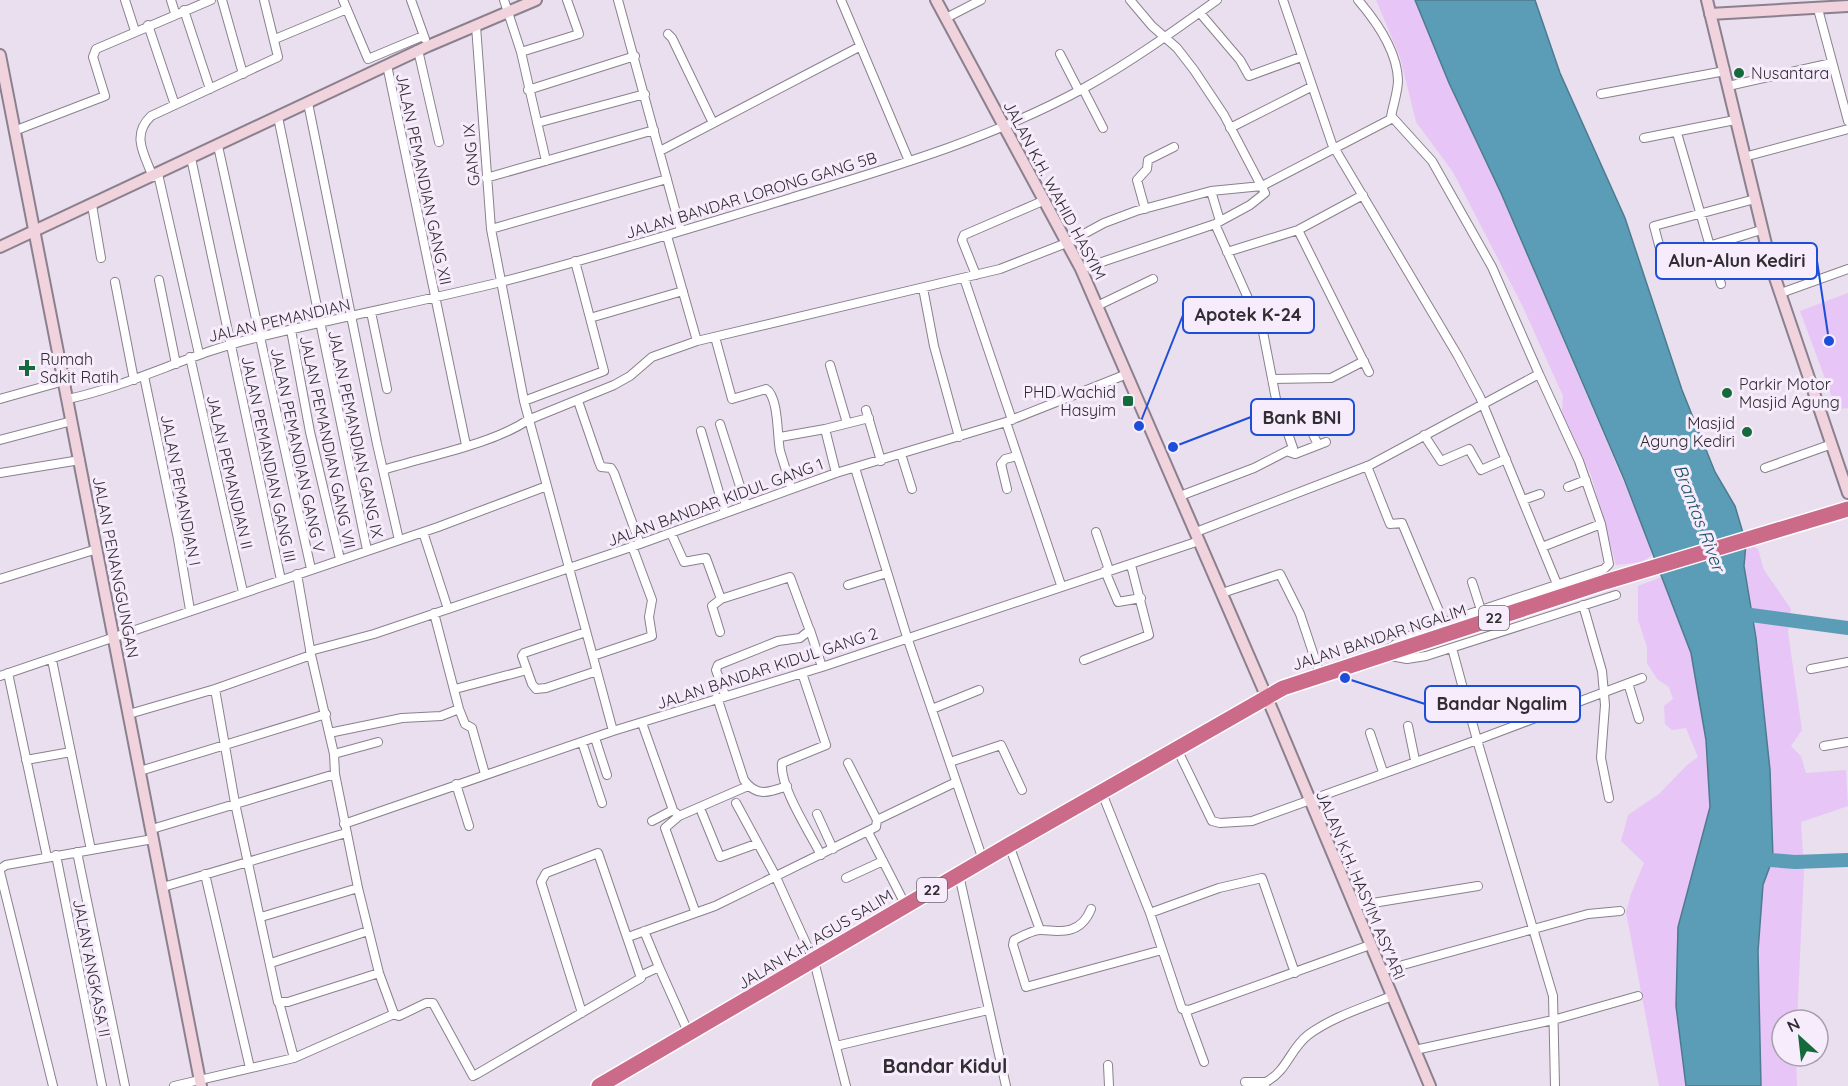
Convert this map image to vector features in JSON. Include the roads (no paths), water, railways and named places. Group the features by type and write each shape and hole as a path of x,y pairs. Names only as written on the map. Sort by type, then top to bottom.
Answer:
{"highway":[{"name":"JALAN BANDAR NGALIM","path":"1266,696 1320,674 1605,582 1848,509"},
{"name":"JALAN K.H. AGUS SALIM","path":"604,1085 1266,696"}],"main road":[{"path":"0,247 92,206 308,103 387,65 423,44 476,26 536,0"},
{"name":"JALAN K.H. WAHID HASYIM","path":"936,0 1069,242 1266,696"},
{"path":"1707,0 1761,230 1848,493"},
{"path":"1710,14 1848,6"},
{"name":"JALAN PENANGGUNGAN","path":"0,55 200,1082"},
{"name":"JALAN K.H. HASYIM ASY'ARI","path":"1266,696 1430,1086"}],"street":[{"path":"125,0 135,31"},
{"path":"171,0 175,13"},
{"path":"14,131 105,96 94,51 175,13 211,0"},
{"path":"222,0 243,75"},
{"path":"148,25 175,105 277,59 280,54 264,0"},
{"path":"343,0 368,59 423,44"},
{"path":"411,0 423,44 439,142"},
{"path":"504,0 521,52 546,161"},
{"path":"521,52 579,34 567,0"},
{"path":"618,0 681,231"},
{"path":"841,0 909,161"},
{"path":"946,18 981,0"},
{"path":"1081,268 1217,222 1264,193 1230,128 1194,70 1130,0"},
{"name":"JALAN BANDAR LORONG GANG 5B","path":"502,281 667,236 909,161 1005,126 1081,90 1167,38 1200,13 1206,3 1217,0"},
{"path":"1283,0 1300,57 1335,150 1458,356 1483,404 1557,584"},
{"path":"383,470 466,445 518,426 630,376 652,357 697,341 976,275 1020,262 1069,242 1104,224 1145,209 1211,191 1262,186 1335,150 1391,117 1398,82 1393,54 1370,14 1358,0"},
{"path":"275,39 347,9"},
{"path":"1818,9 1848,121"},
{"path":"184,10 210,89"},
{"path":"1200,13 1240,60 1249,76 1300,57"},
{"name":"GANG IX","path":"476,26 486,178 492,229 524,401 613,731"},
{"path":"668,34 713,123"},
{"path":"660,151 859,47"},
{"path":"1060,54 1103,128"},
{"path":"528,90 635,56"},
{"path":"1728,86 1832,63"},
{"name":"JALAN PEMANDIAN GANG XII","path":"387,65 466,445"},
{"path":"1601,94 1725,71"},
{"path":"1230,128 1311,87"},
{"path":"537,123 645,94"},
{"path":"308,103 399,540"},
{"name":"JALAN PEMANDIAN II","path":"175,105 151,116 140,129 141,147 155,175 243,592"},
{"name":"JALAN PEMANDIAN GANG IX","path":"278,117 367,550"},
{"path":"1383,654 1400,641 1444,623 1608,566 1601,524 1586,480 1492,267 1432,161 1408,132 1391,117"},
{"path":"1644,138 1735,120"},
{"path":"486,178 654,129"},
{"path":"1744,158 1848,129"},
{"path":"1677,133 1721,284"},
{"name":"JALAN PEMANDIAN GANG V","path":"218,146 310,569"},
{"path":"1145,209 1137,182 1147,169 1148,160 1174,147"},
{"name":"JALAN PEMANDIAN GANG III","path":"191,158 281,580"},
{"path":"492,229 667,179"},
{"path":"1180,496 1289,452 1293,448 1272,380 1263,332 1227,252 1217,222 1211,191"},
{"path":"1227,252 1298,230 1363,195"},
{"path":"1755,199 1654,225 1663,260 1761,230"},
{"path":"976,275 962,240 964,235 1046,200"},
{"path":"92,206 100,258"},
{"path":"1298,230 1369,372"},
{"path":"667,236 697,341"},
{"path":"524,401 604,371 575,261"},
{"path":"1781,293 1848,269"},
{"path":"964,278 1009,421 1017,456 1061,585"},
{"path":"1097,306 1153,279"},
{"path":"159,280 176,364"},
{"name":"JALAN PEMANDIAN","path":"68,399 134,380 194,355 230,344 502,281"},
{"path":"114,282 134,380"},
{"path":"922,288 958,437"},
{"path":"590,318 683,291"},
{"path":"371,312 387,389"},
{"name":"JALAN PEMANDIAN GANG VII","path":"291,330 310,432 340,559"},
{"path":"715,337 732,399 767,389 791,488"},
{"path":"1272,380 1331,378 1364,361"},
{"path":"830,365 847,423"},
{"name":"JALAN BANDAR KIDUL GANG 1","path":"129,714 215,689 310,653 434,614 636,545 836,473 1009,421 1127,374"},
{"name":"JALAN BANDAR KIDUL GANG 2","path":"344,824 613,731 802,673 1061,585 1131,565 1367,466 1539,374"},
{"name":"JALAN PEMANDIAN I","path":"144,376 178,539 190,610"},
{"path":"0,399 64,381"},
{"path":"578,401 598,462 601,467 611,468 614,473 652,600 649,616 652,636 593,656"},
{"path":"780,437 825,429 867,414 881,461"},
{"path":"0,440 72,421"},
{"path":"720,424 746,505"},
{"path":"825,429 836,473"},
{"path":"701,431 725,513"},
{"path":"1289,452 1295,454 1322,443 1312,432"},
{"path":"1424,435 1441,462 1469,449 1481,470 1506,459"},
{"path":"1765,468 1832,444"},
{"path":"901,454 912,489"},
{"path":"1007,489 1001,464 1005,459 1017,456"},
{"path":"0,473 80,460"},
{"path":"1367,466 1390,524 1402,523 1444,623"},
{"path":"855,468 907,637 983,861"},
{"path":"1568,487 1586,480"},
{"path":"47,857 4,674 52,660 190,610 423,532 547,486"},
{"path":"1523,500 1540,494"},
{"path":"1542,548 1601,524"},
{"path":"423,532 448,609"},
{"path":"671,532 684,561 706,558 710,563 722,599"},
{"path":"1096,532 1118,602 1141,598"},
{"path":"0,579 97,549"},
{"path":"1084,660 1148,636 1141,598 1131,565"},
{"path":"848,585 887,573"},
{"path":"297,574 310,653 326,714 344,824 358,888 379,973 394,1014"},
{"path":"1222,593 1280,574 1303,621 1320,674"},
{"path":"720,632 712,606 722,599 790,578 822,666"},
{"path":"1472,582 1481,610"},
{"path":"1383,654 1414,659 1616,595"},
{"path":"1583,605 1602,671 1604,728 1600,750 1610,798"},
{"path":"434,614 459,709 465,724 472,728 485,774"},
{"path":"787,786 760,794 748,786 736,758 716,670 718,665 778,641 800,638 810,631"},
{"path":"586,632 524,653 522,656 536,688 546,688 597,671"},
{"path":"1452,648 1531,929 1553,996 1555,1086"},
{"path":"52,660 91,850"},
{"path":"1811,669 1848,662"},
{"path":"455,689 527,670"},
{"path":"802,673 826,745 821,750 782,763 787,786 821,855"},
{"path":"1177,749 1215,823 1252,821 1415,760 1604,694 1642,678"},
{"path":"1628,683 1639,719"},
{"path":"215,689 235,804 279,1002 294,1058"},
{"path":"932,709 979,690"},
{"path":"329,733 393,720 441,716 459,709"},
{"path":"140,771 326,714"},
{"path":"642,723 676,813"},
{"path":"1408,726 1415,760"},
{"path":"1370,733 1383,772"},
{"path":"595,738 607,775"},
{"path":"334,754 378,742"},
{"path":"582,742 603,803"},
{"path":"1824,746 1848,742"},
{"path":"950,762 1001,745 1023,790"},
{"path":"26,760 71,752"},
{"path":"628,937 695,911 715,906 876,827 877,820 848,763"},
{"path":"53,1086 0,871 6,865 91,850 152,834 235,804 335,774"},
{"path":"877,820 956,782"},
{"path":"456,784 469,826"},
{"path":"652,821 748,786"},
{"path":"1102,794 1150,913 1180,1005 1185,1010 1204,1062"},
{"path":"736,803 756,844 775,875 814,961 846,1086"},
{"path":"676,813 665,828 695,911"},
{"path":"702,813 720,857 756,844"},
{"path":"817,814 833,849"},
{"path":"868,832 906,906"},
{"path":"163,887 346,833"},
{"path":"1009,845 1040,930"},
{"path":"77,852 124,1086"},
{"path":"582,1013 542,877 598,853 642,975"},
{"name":"JALAN ANGKASA II","path":"56,855 102,1086"},
{"path":"846,878 883,861"},
{"path":"206,874 250,1068"},
{"path":"959,875 1006,1086"},
{"path":"1150,913 1219,888 1262,878 1295,973"},
{"path":"1354,906 1478,886"},
{"path":"261,917 358,888"},
{"path":"1091,909 1084,923 1075,929 1052,933 1040,930 1012,942 1024,986 1028,987 1162,950"},
{"path":"1381,971 1588,914 1620,911"},
{"path":"272,963 369,931"},
{"path":"644,931 689,1034"},
{"path":"1185,1010 1370,945"},
{"path":"174,1086 200,1082 294,1058 394,1014 399,1016 426,1003 433,1004 473,1076 659,967"},
{"path":"279,1002 379,973"},
{"path":"1245,1082 1266,1084 1284,1068 1294,1048 1309,1034 1392,996"},
{"path":"1415,1050 1553,1020 1638,996"},
{"path":"836,1046 988,1010"},
{"path":"1108,1065 1109,1086"}],"water":[{"name":"Brantas River","path":"1415,0 1535,0 1560,73 1625,218 1682,390 1715,472 1735,506 1746,543 1744,566 1756,638 1770,770 1773,858 1763,885 1758,951 1761,1086 1686,1086 1676,1006 1678,927 1710,807 1706,740 1691,653 1624,479 1501,193 1449,83"}],"waterway":[{"path":"1736,613 1848,628"},
{"path":"1758,859 1795,862 1848,860"}],"place":[{"name":"Nusantara","path":"1739,73"},
{"name":"Alun-Alun Kediri","path":"1829,341"},
{"name":"Rumah Sakit Ratih","path":"27,368"},
{"name":"Parkir Motor Masjid Agung","path":"1727,393"},
{"name":"PHD Wachid Hasyim","path":"1128,401"},
{"name":"Apotek K-24","path":"1139,426"},
{"name":"Masjid Agung Kediri","path":"1747,432"},
{"name":"Bank BNI","path":"1173,447"},
{"name":"Bandar Ngalim","path":"1345,678"}],"district":[{"name":"Bandar Kidul","path":"945,1066"}]}
